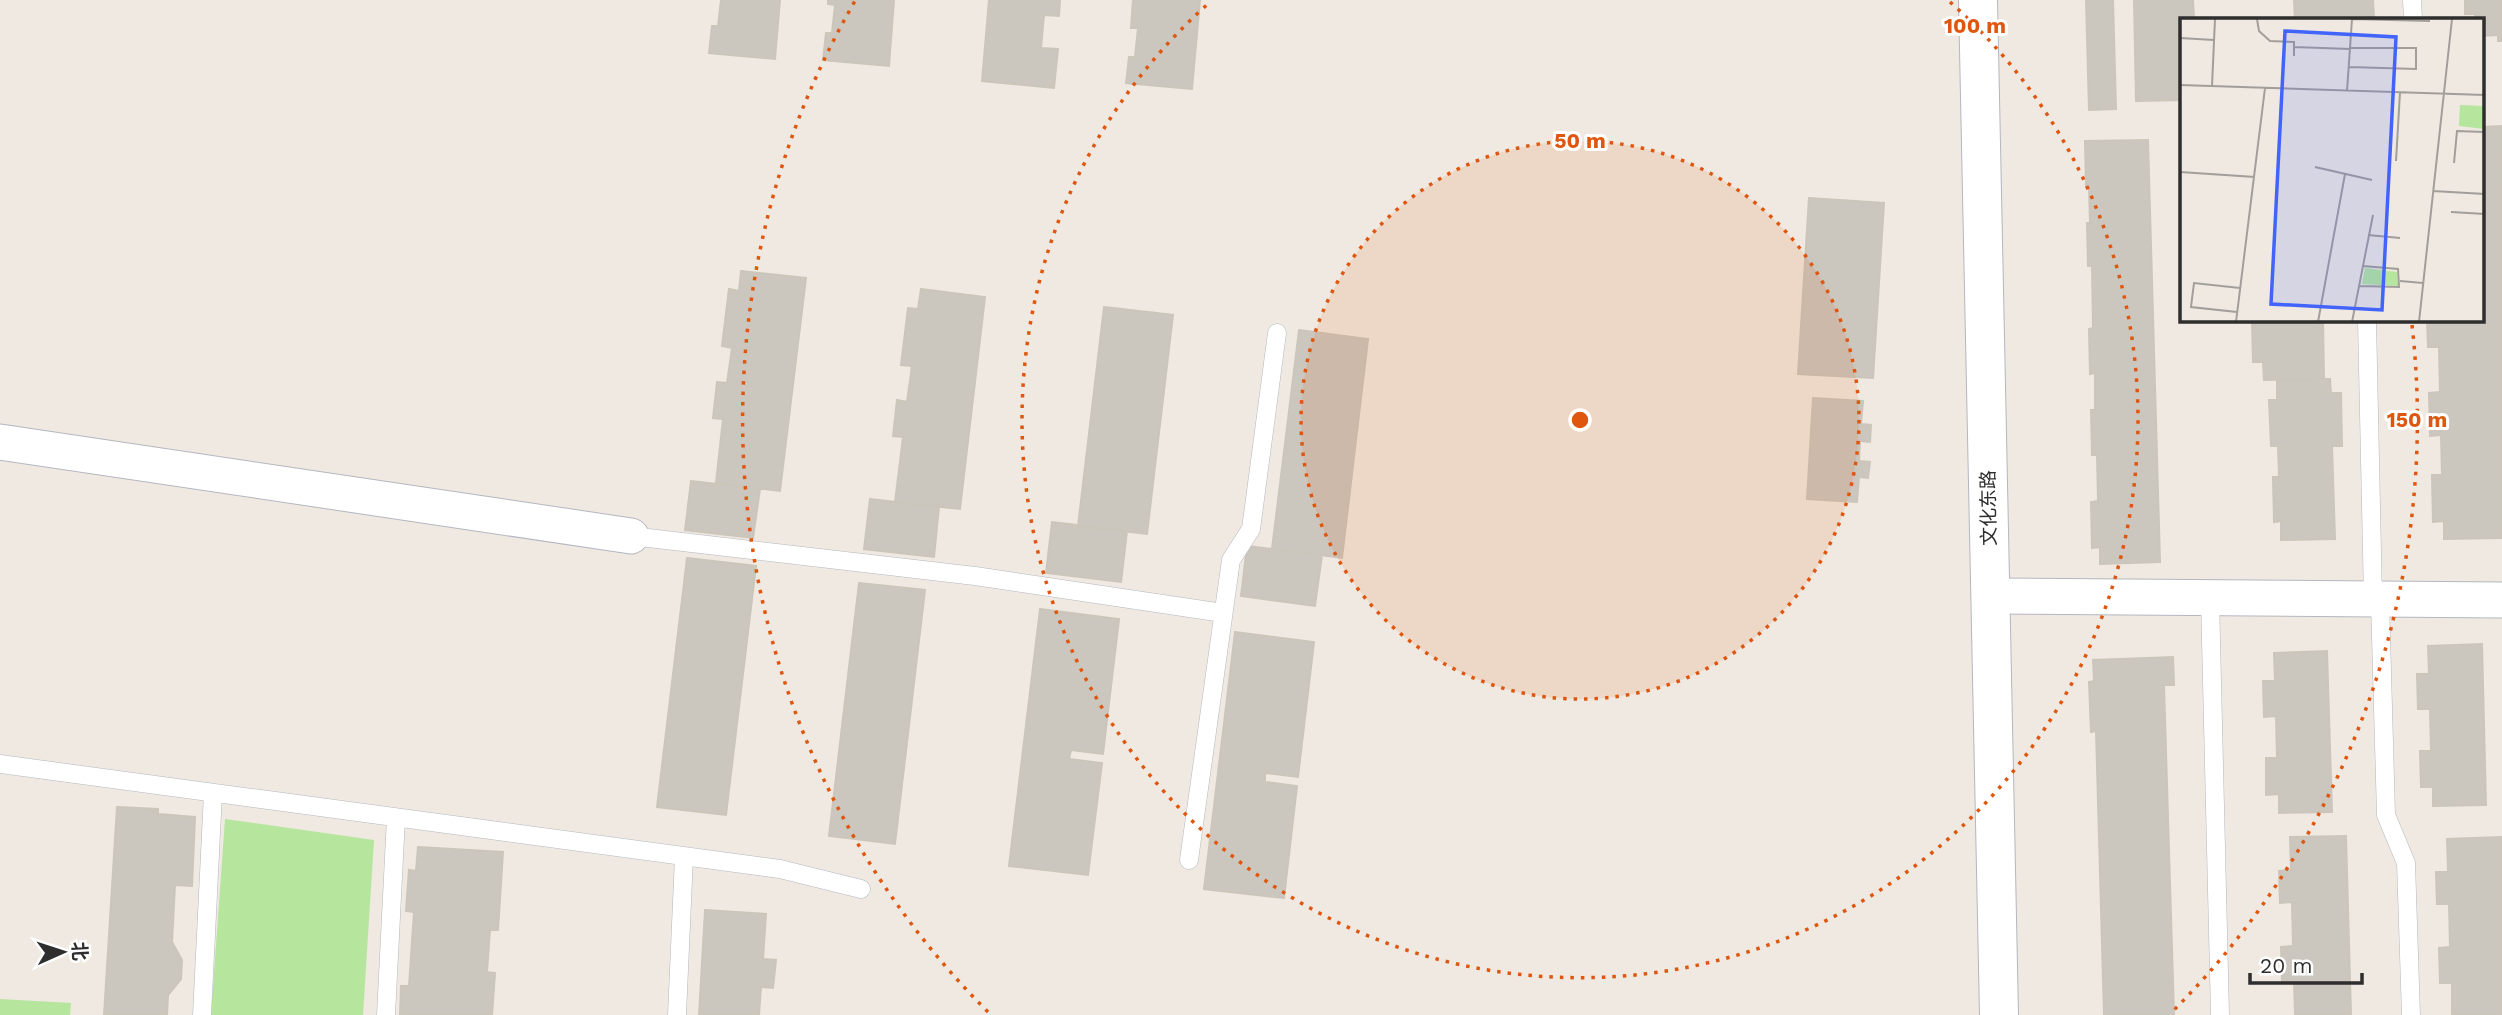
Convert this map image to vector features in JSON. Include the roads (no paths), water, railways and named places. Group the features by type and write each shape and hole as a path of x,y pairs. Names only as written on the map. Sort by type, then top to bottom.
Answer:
{"street":[{"name":"文化东路","path":"1978,0 1998,1015"},
{"path":"0,442 631,536"},
{"path":"1990,596 2502,600"}],"lane":[{"path":"2412,0 2413,18"},
{"path":"2367,322 2386,815 2406,863 2411,1015"},
{"path":"1189,860 1231,560 1251,529 1277,333"},
{"path":"631,536 975,576 1223,613"},
{"path":"2210,598 2220,1015"},
{"path":"0,764 779,869 861,889"},
{"path":"202,1015 213,793"},
{"path":"386,1015 396,818"},
{"path":"677,1015 684,857"}]}
